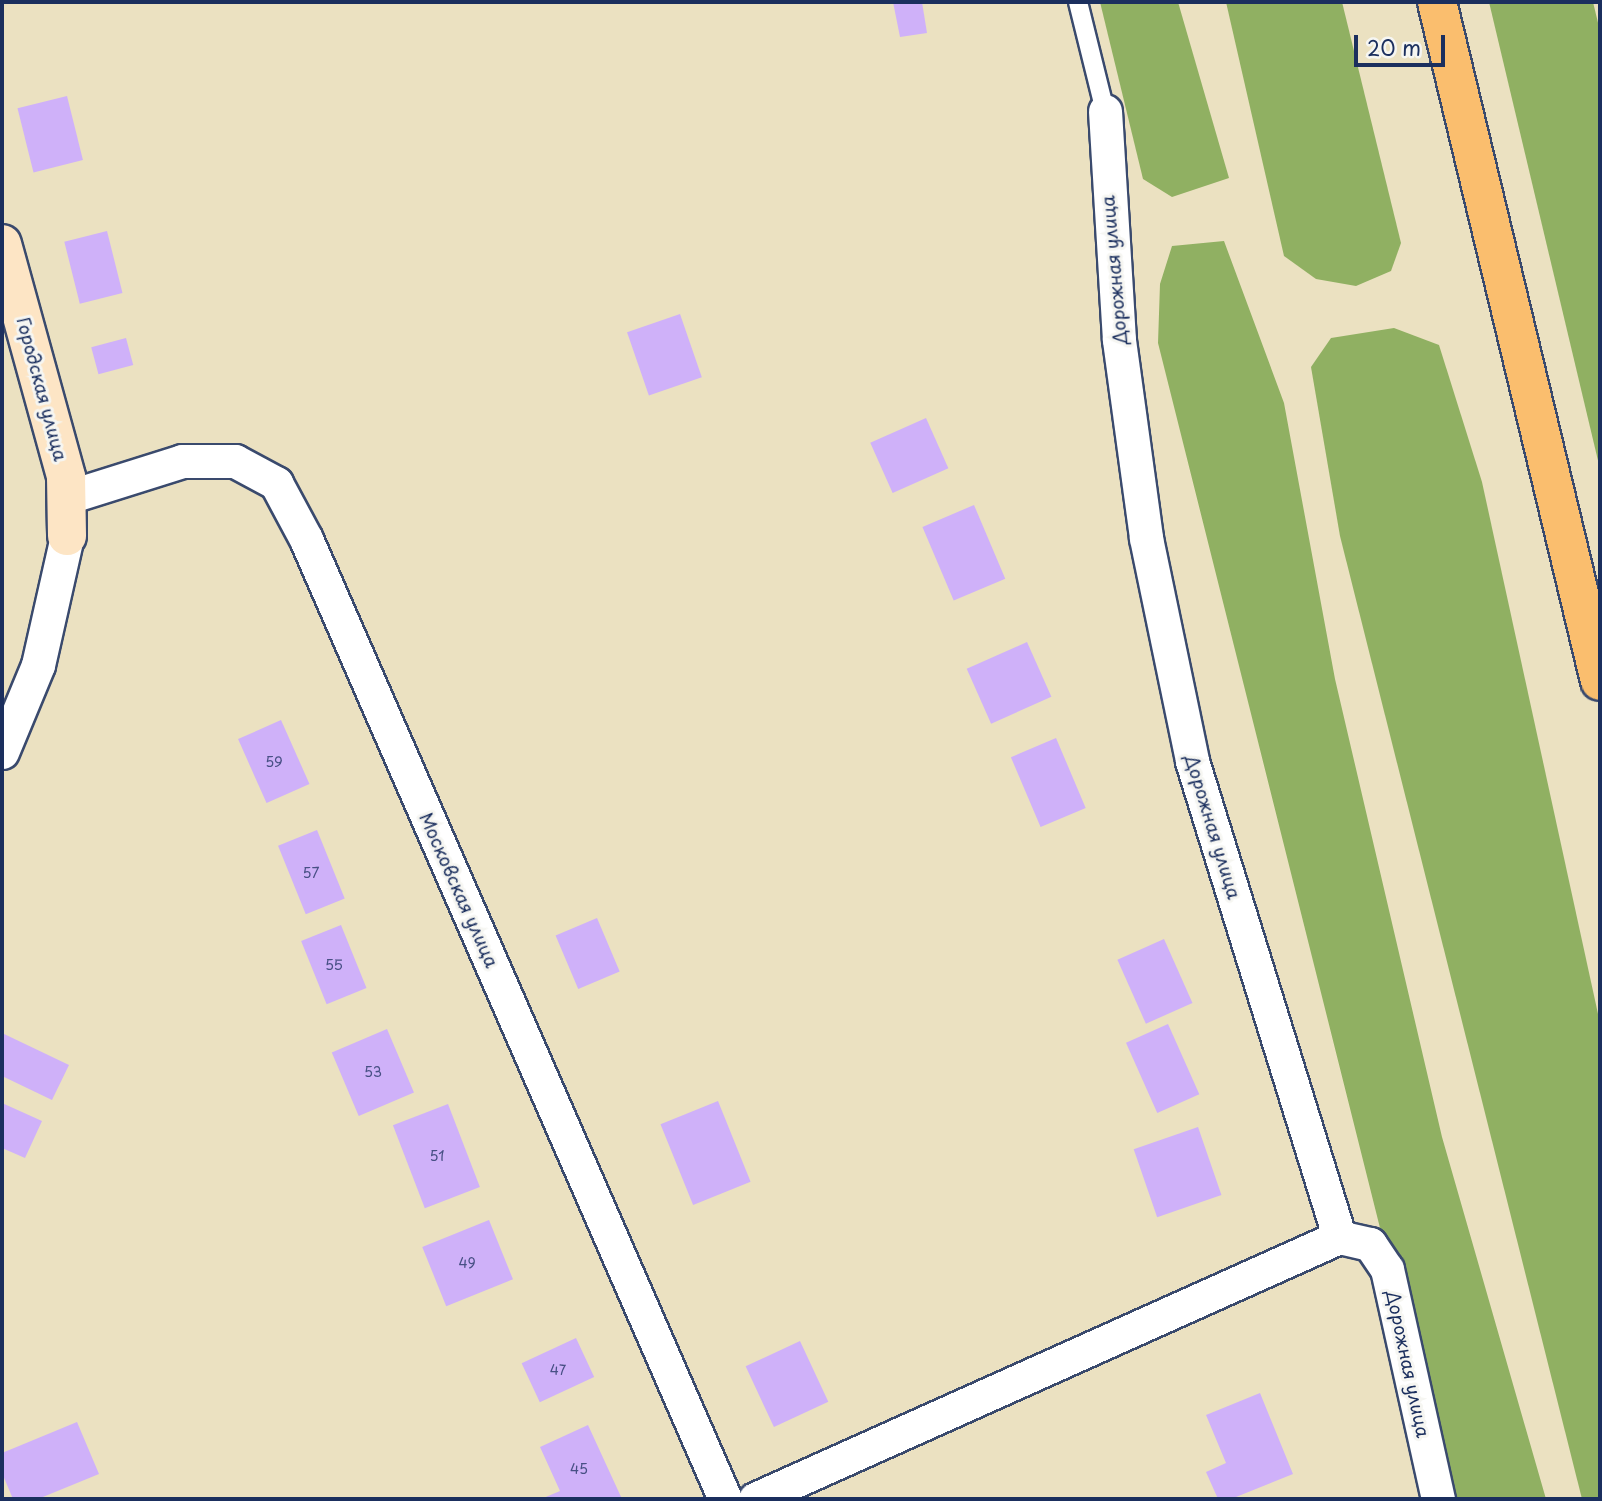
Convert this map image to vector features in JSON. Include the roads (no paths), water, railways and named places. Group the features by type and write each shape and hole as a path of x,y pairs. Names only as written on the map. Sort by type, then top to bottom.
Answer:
{"main road":[{"path":"1437,2 1600,681"}],"street":[{"name":"Дорожная улица","path":"1105,111 1119,340 1146,538 1192,761 1339,1237 1370,1244 1387,1269 1438,1499"},
{"name":"Городская улица","path":"2,244 66,477 68,536"},
{"name":"Московская улица","path":"68,497 183,461 235,461 276,483 306,539 725,1499"},
{"path":"2,752 38,665 68,536"},
{"path":"755,1499 1339,1237"}],"lane":[{"path":"1078,2 1105,111"}]}
